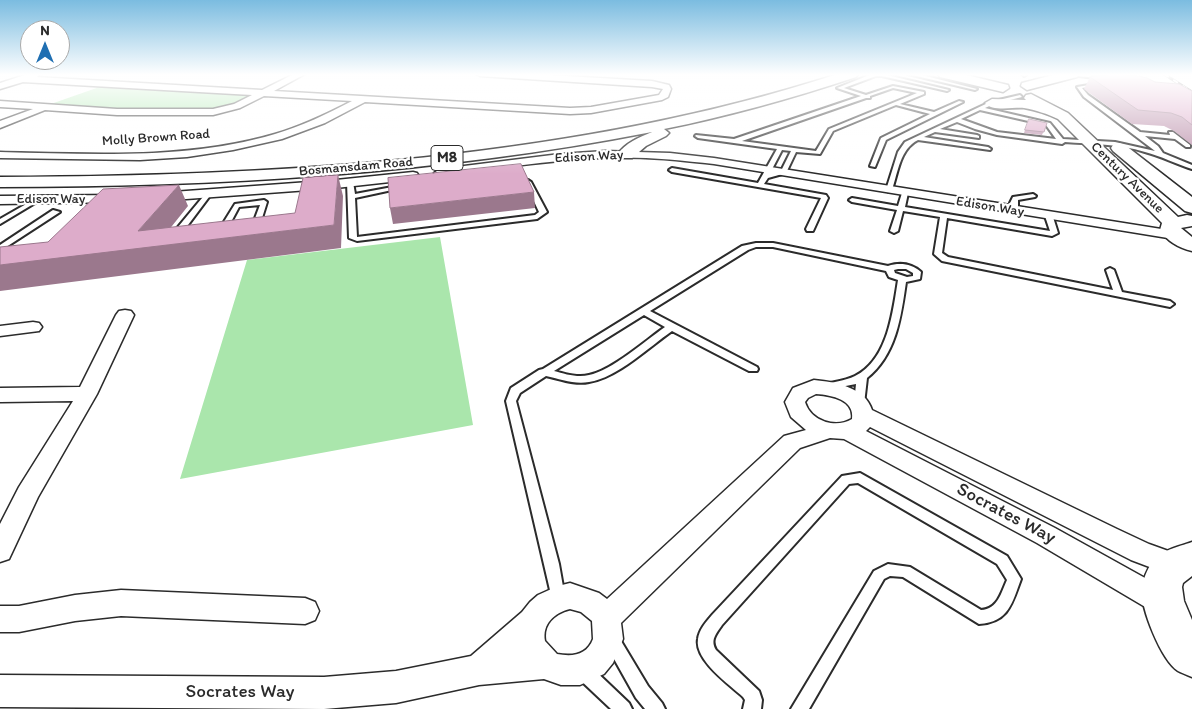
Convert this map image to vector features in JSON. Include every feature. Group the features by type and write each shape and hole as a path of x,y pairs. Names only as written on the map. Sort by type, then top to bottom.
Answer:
{"main road":[{"name":"Bosmansdam Road","path":"0,173 80,173 248,167 458,148 665,117 706,107"},
{"name":"Bosmansdam Road","path":"0,182 171,180 393,165 589,139 720,114 746,107"},
{"path":"1037,107 1063,116"},
{"name":"Century Avenue","path":"1044,107 1063,116 1095,136 1115,144 1192,207"},
{"path":"1072,107 1081,113"},
{"path":"626,154 640,143 654,136 720,114"},
{"path":"654,136 646,145 654,155"},
{"name":"Century Avenue","path":"1095,136 1183,231"},
{"path":"1184,562 1167,573 1162,584 1162,602 1171,625 1191,657"}],"street":[{"path":"35,107 117,112 213,112 233,107"},
{"name":"Molly Brown Road","path":"0,155 128,157 214,150 282,136 337,115 350,107"},
{"path":"508,107 578,111 601,107"},
{"path":"0,125 46,108"},
{"name":"Edison Way","path":"0,200 116,199 209,193 306,190 350,182 522,168 583,155 626,154 714,161 767,173 784,172 1014,211 1183,231"},
{"path":"0,551 27,494 87,394 125,315"},
{"path":"0,331 33,327"},
{"path":"792,442 794,400 805,389 825,387 844,393 850,420"},
{"path":"0,395 87,394"},
{"path":"795,408 806,422 850,420"},
{"path":"608,627 792,442 850,420"},
{"name":"Socrates Way","path":"850,420 1140,552 1184,562"},
{"name":"Socrates Way","path":"850,420 1162,602"},
{"path":"581,597 601,609 608,627 606,646 601,656 592,664 582,669 569,671 556,669 544,664 536,655 530,633 532,622 547,603 558,598 581,597"},
{"path":"0,619 19,619 74,608 121,603 305,611"},
{"name":"Socrates Way","path":"479,670 532,622"},
{"name":"Socrates Way","path":"0,691 201,701 360,690 427,682 479,670 544,664"}],"lane":[{"path":"735,140 834,107"},
{"path":"698,136 819,153 831,130 890,107"},
{"path":"910,107 936,114"},
{"path":"873,166 883,139 950,107"},
{"path":"889,190 903,147 933,130 983,107"},
{"path":"1029,107 1048,124 1062,142"},
{"path":"1101,107 1156,147 1160,154"},
{"path":"958,120 983,130 1045,141 1062,142 1095,136"},
{"path":"933,130 977,137"},
{"path":"1169,131 1188,146"},
{"path":"1139,134 1176,137"},
{"path":"917,138 988,149"},
{"path":"1115,144 1160,154 1192,167"},
{"path":"761,184 780,148"},
{"path":"784,172 794,150"},
{"path":"350,182 352,238 355,239 537,217 543,212 522,168"},
{"path":"672,170 824,196 810,229"},
{"path":"352,197 380,190 407,187"},
{"path":"894,230 905,192"},
{"path":"170,243 209,193"},
{"path":"1014,211 1013,203 1015,198 1033,196"},
{"path":"102,210 116,199"},
{"path":"0,222 37,200"},
{"path":"852,200 1052,234 1054,233 1049,216"},
{"path":"226,239 217,240 239,204 264,203 252,236 261,235"},
{"path":"0,249 56,212"},
{"path":"944,216 938,254 945,259 1170,304"},
{"path":"558,598 552,564 511,401 514,391 745,248 756,245 773,245 889,269 896,266 908,267 918,275 915,279 902,279 892,275 889,269"},
{"path":"1110,270 1118,293"},
{"path":"850,420 862,377 881,358 895,324 902,279"},
{"path":"643,311 753,369"},
{"path":"542,372 576,379 597,377 671,327"},
{"path":"825,387 862,377"},
{"path":"752,709 754,704 752,696 724,669 706,646 706,639 717,620 846,479 860,478 1002,560 1010,570 1014,579 1002,610 989,617 979,617 905,572 888,570 879,575 800,709"},
{"path":"608,627 642,692 656,709"},
{"path":"582,669 623,709"}],"green space":[{"path":"84,107 225,107 212,110"},
{"path":"440,237 473,425 180,479 247,260"}],"building":[{"path":"1134,107 1192,107 1192,125 1182,117 1171,113 1138,110"},
{"path":"1029,119 1047,123 1044,132 1025,130"},
{"path":"521,164 534,192 390,208 388,178"},
{"path":"338,175 334,225 0,265 0,247 48,242 103,189 179,185 138,231 295,213 303,178"}]}
